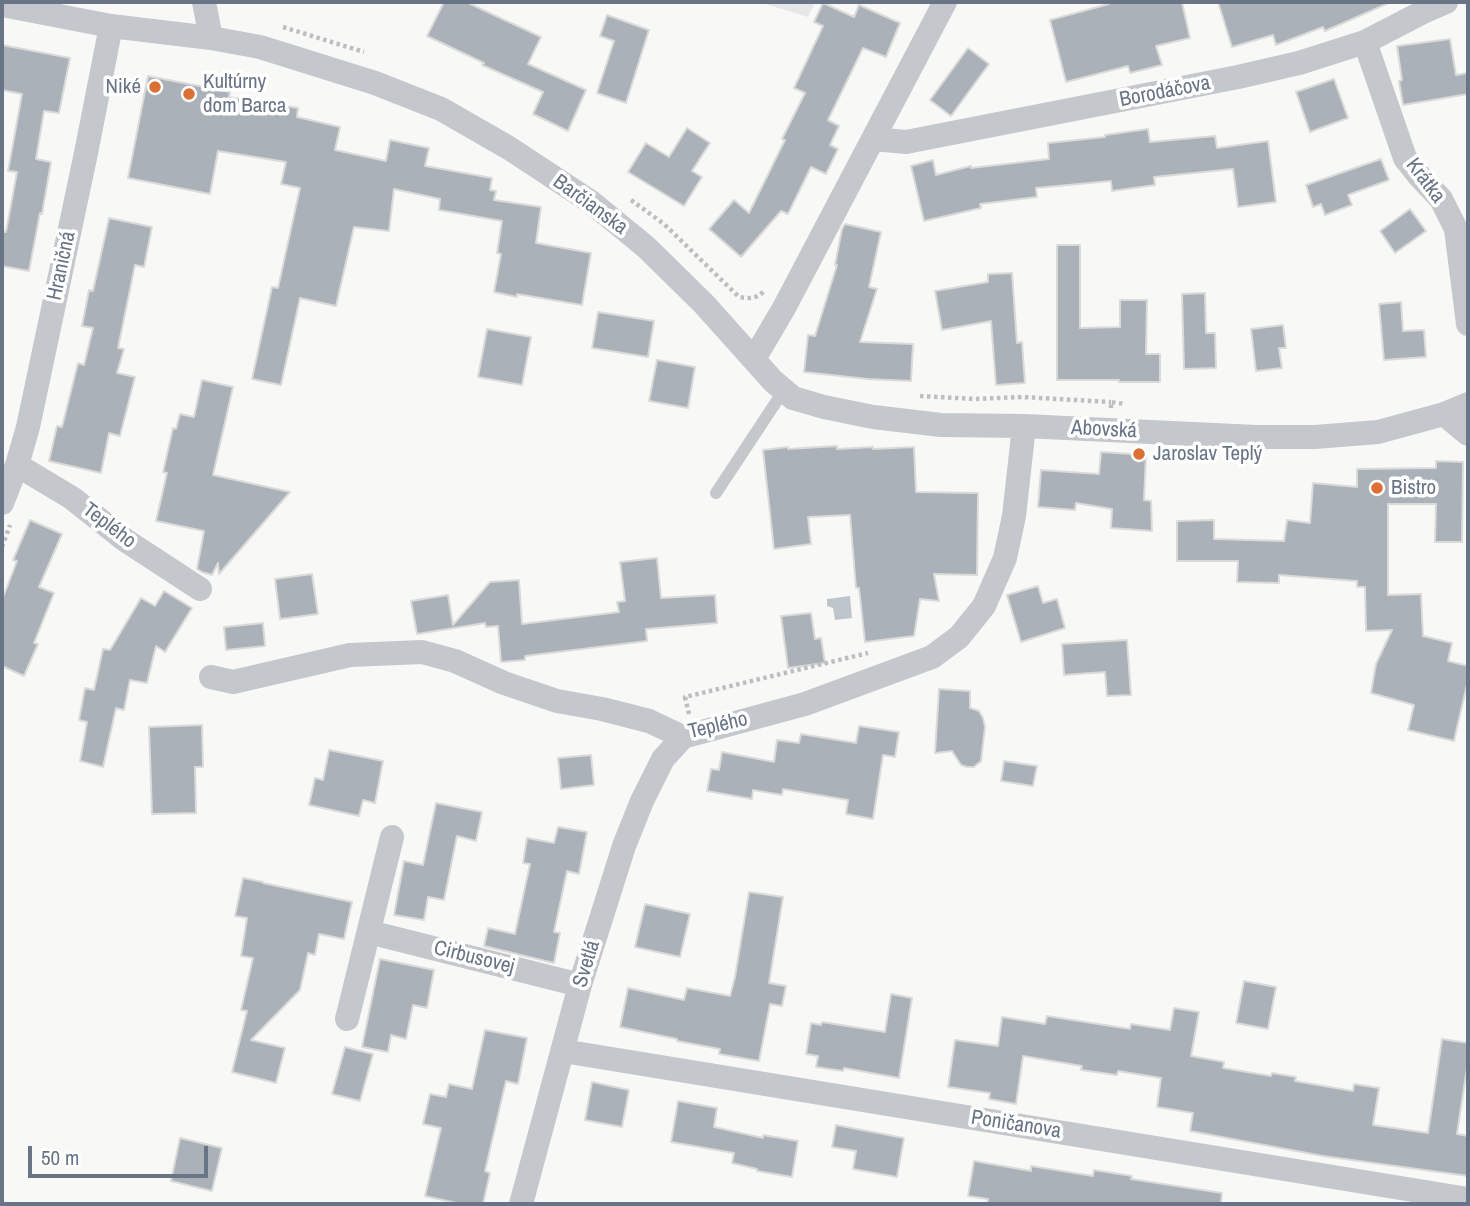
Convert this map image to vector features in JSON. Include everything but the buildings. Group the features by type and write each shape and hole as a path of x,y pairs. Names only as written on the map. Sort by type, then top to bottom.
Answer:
{"street":[{"path":"204,2 211,38"},
{"path":"754,359 784,308 945,2"},
{"name":"Borodáčova","path":"873,139 906,142 1238,78 1299,63 1365,42 1446,2"},
{"name":"Barčianska","path":"2,5 111,26 260,47 375,83 441,110 509,148 591,202 646,247 704,304 754,359"},
{"name":"Hraničná","path":"2,503 28,427 111,26"},
{"name":"Krátka","path":"1365,42 1405,158 1441,199 1456,229 1468,324"},
{"name":"Abovská","path":"754,359 773,381 793,398 873,417 941,425 1315,437 1378,432 1444,414 1468,404"},
{"path":"1444,414 1468,434"},
{"name":"Teplého","path":"211,677 233,682 350,655 422,652 456,661 504,683 557,701 649,721 688,735 805,704 932,657 959,637 984,606 1005,558 1014,516 1024,426"},
{"name":"Teplého","path":"17,465 72,498 125,540 200,589"},
{"name":"Svetlá","path":"521,1204 580,985 624,846 663,759 688,735"},
{"path":"347,1019 392,837"},
{"name":"Cirbusovej","path":"369,932 580,985"},
{"name":"Poničanova","path":"563,1051 1468,1199"}],"lane":[{"path":"716,493 784,390"}],"path":[{"path":"277,26 371,54"},
{"path":"624,195 664,224 739,297 749,299 760,295 768,285"},
{"path":"910,395 1111,402"},
{"path":"688,735 685,697 870,652"}],"shaded area":[{"path":"759,2 815,2 808,17"},
{"path":"850,596 852,618 835,620 833,608 827,606 827,599"}],"place":[{"name":"Niké","path":"155,87"},
{"name":"Kultúrny dom Barca","path":"189,94"},
{"name":"Jaroslav Teplý","path":"1139,454"},
{"name":"Bistro","path":"1377,488"}]}
